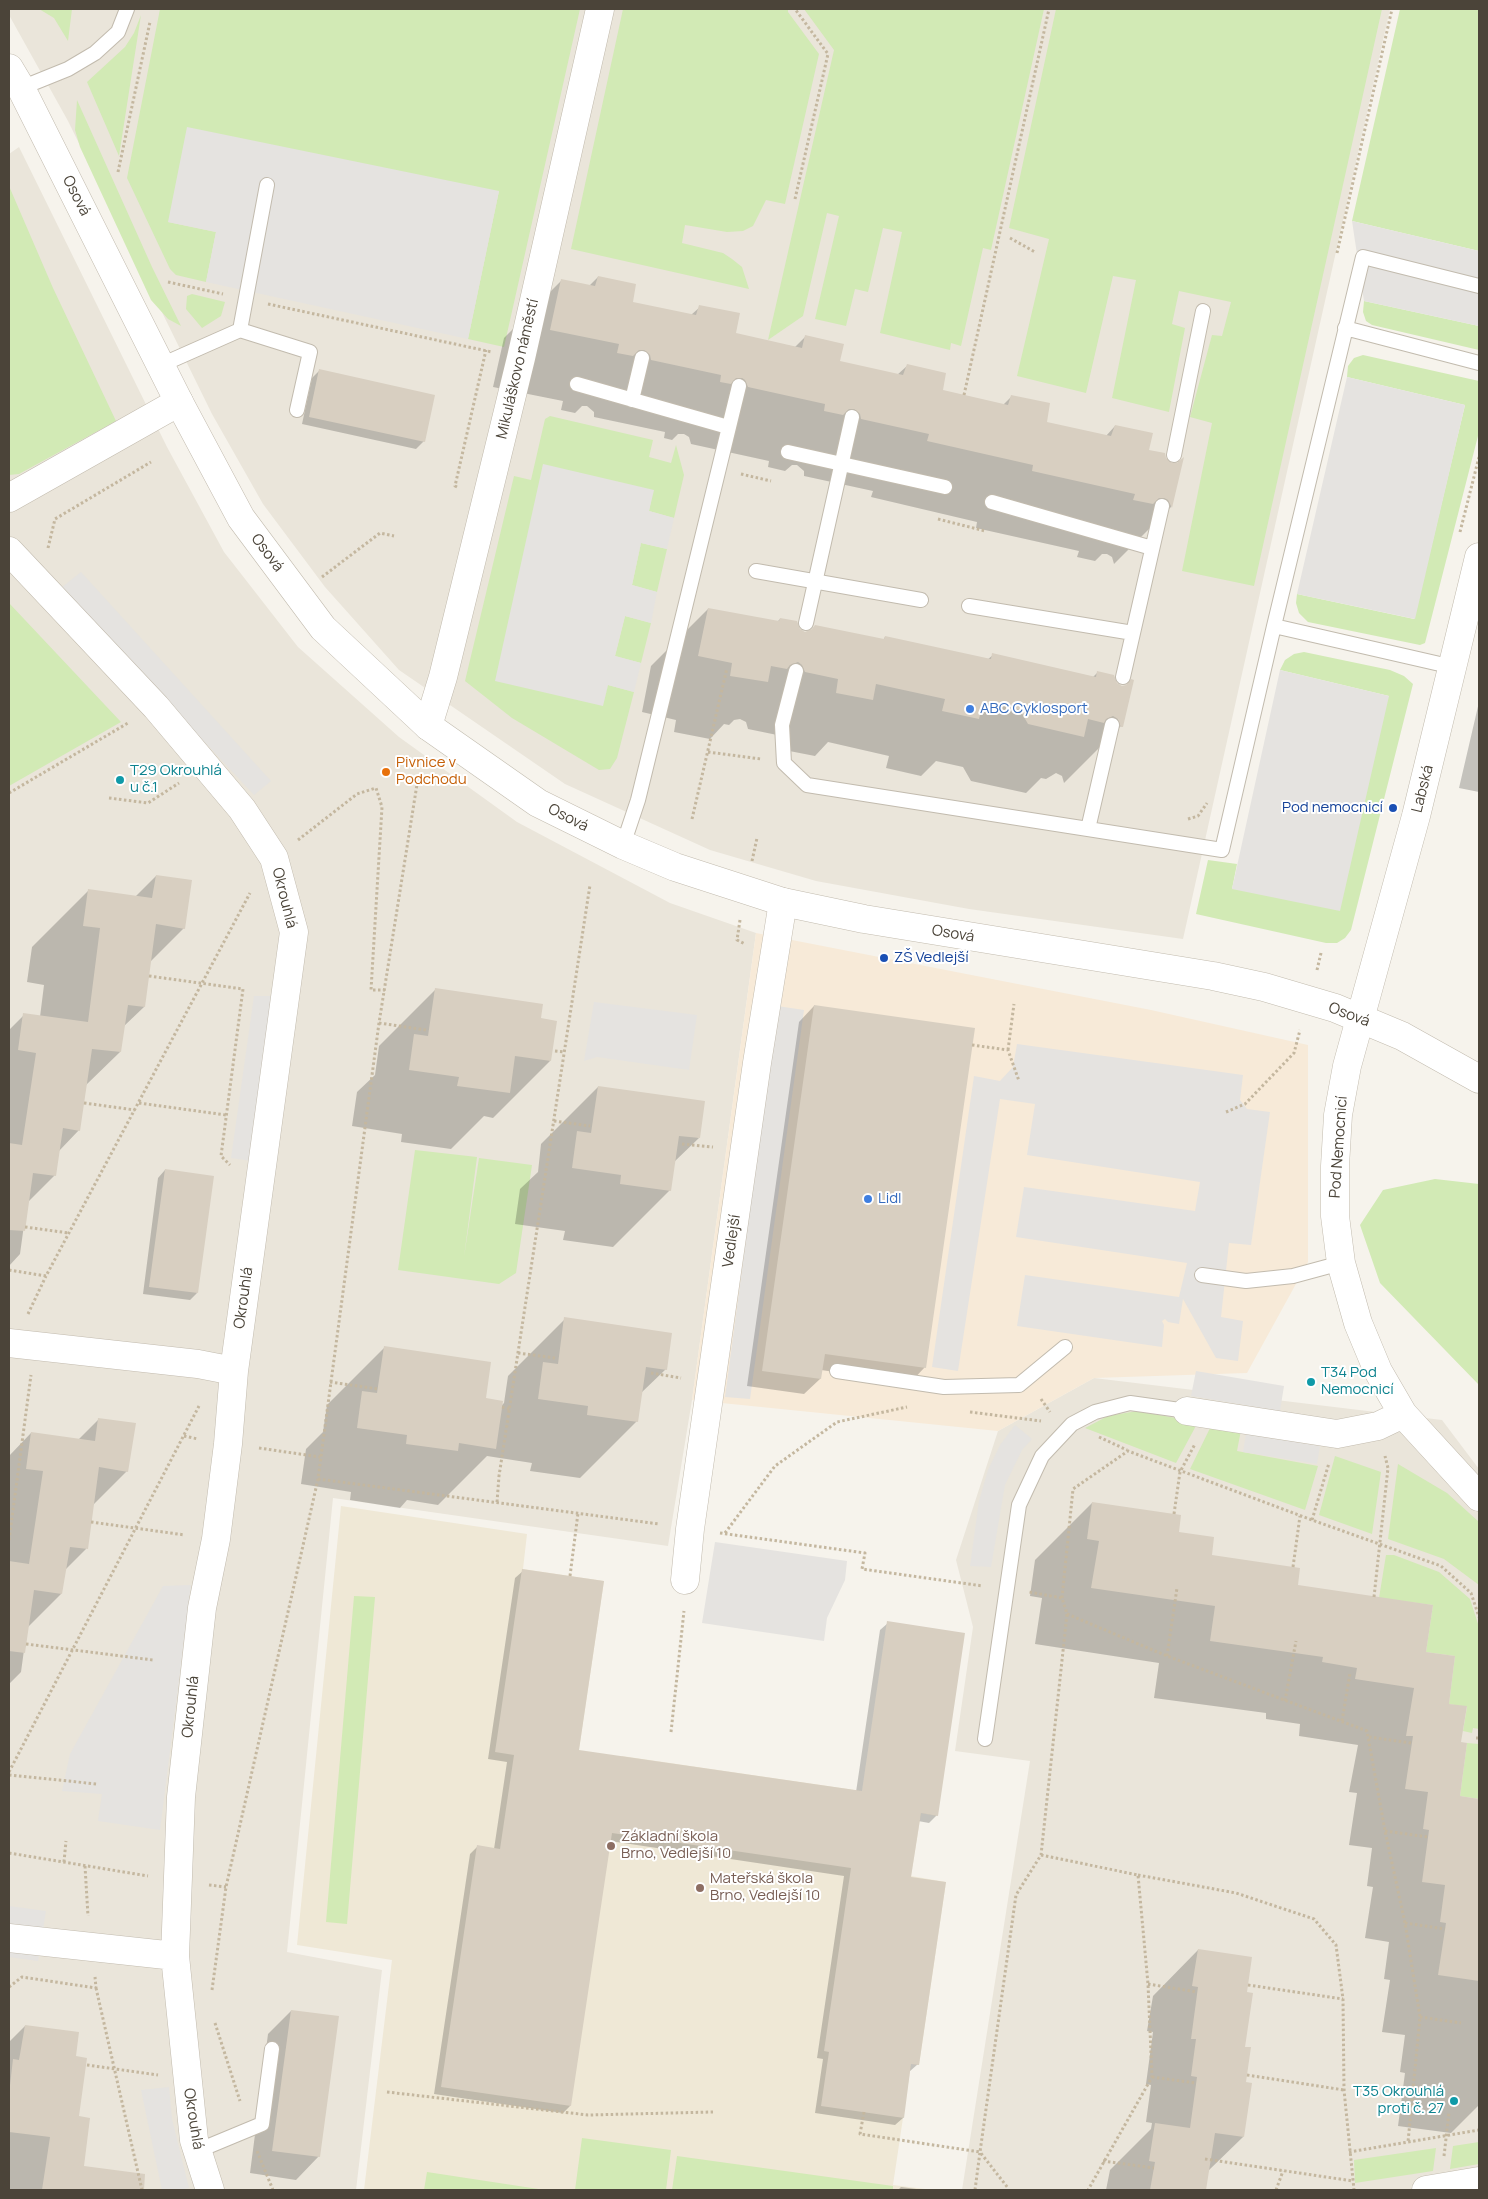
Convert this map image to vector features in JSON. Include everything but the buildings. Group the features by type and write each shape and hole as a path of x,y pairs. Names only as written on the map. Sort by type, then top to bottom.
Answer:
{"street":[{"name":"Mikuláškovo náměstí","path":"428,726 443,677 521,358 600,9"},
{"name":"Osová","path":"15,78 241,518 323,628 428,726 538,803 623,846 675,867 783,902 864,919 1213,976 1264,987 1335,1008 1402,1036 1479,1079"},
{"path":"9,498 180,402"},
{"name":"Okrouhlá","path":"9,551 156,707 242,809 274,858 294,932 234,1371 228,1444 216,1540 202,1608 181,1797 175,1956 194,2140 210,2190"},
{"name":"Labská","path":"1361,1019 1416,816 1479,557"},
{"name":"Vedlejší","path":"685,1580 690,1529 757,1063 783,902"},
{"name":"Pod Nemocnicí","path":"1361,1019 1348,1066 1338,1115 1335,1216 1342,1263 1358,1323 1378,1371 1403,1414 1479,1497"},
{"path":"12,1343 198,1364 234,1371"},
{"path":"1199,1413 1337,1434 1378,1426 1403,1414"},
{"path":"9,1938 175,1956"},
{"path":"1433,2189 1479,2181"}],"lane":[{"path":"15,78 68,69 94,53 118,32 127,9"},
{"path":"240,330 244,299 267,184"},
{"path":"796,671 782,726 784,763 807,785 1222,850 1363,257 1479,286"},
{"path":"1174,455 1203,311"},
{"path":"1345,328 1479,363"},
{"path":"161,365 240,330 310,352 297,410"},
{"path":"632,400 642,358"},
{"path":"577,384 728,427"},
{"path":"623,846 638,800 738,386"},
{"path":"806,623 852,417"},
{"path":"788,452 945,487"},
{"path":"992,502 1152,548"},
{"path":"1123,677 1162,506"},
{"path":"756,572 920,600"},
{"path":"969,606 1133,633"},
{"path":"1274,626 1453,667"},
{"path":"1088,829 1112,725"},
{"path":"1202,1275 1246,1281 1293,1276 1342,1263"},
{"path":"837,1371 944,1388 1019,1385 1065,1347"},
{"path":"985,1739 1019,1506 1042,1456 1072,1424 1095,1412 1130,1403 1199,1413"},
{"path":"197,2151 262,2124 272,2048"}],"path":[{"path":"795,9 828,54 795,199"},
{"path":"964,396 1049,9"},
{"path":"118,172 151,18"},
{"path":"1010,238 1035,252"},
{"path":"168,282 521,358"},
{"path":"28,573 48,550 55,519 151,462"},
{"path":"738,473 770,481"},
{"path":"938,518 985,531"},
{"path":"299,596 335,566 380,533 394,536"},
{"path":"692,819 727,668"},
{"path":"122,715 136,730"},
{"path":"9,794 129,722"},
{"path":"211,1996 226,1887 318,1478 379,1023 418,778"},
{"path":"109,798 148,803 184,780"},
{"path":"274,858 356,794 376,788 382,807 371,990 385,990"},
{"path":"751,864 757,838"},
{"path":"497,1502 499,1476 590,885"},
{"path":"12,1343 252,890"},
{"path":"737,940 741,915"},
{"path":"1316,973 1321,953"},
{"path":"1014,1004 1008,1050 1019,1081"},
{"path":"379,1023 426,1030"},
{"path":"1226,1112 1245,1104 1294,1053 1300,1027"},
{"path":"972,1045 1008,1050"},
{"path":"555,1050 565,1052"},
{"path":"84,1103 135,1110"},
{"path":"139,1103 226,1115"},
{"path":"554,1121 590,1126"},
{"path":"682,1144 721,1148"},
{"path":"25,1227 69,1233"},
{"path":"9,1270 46,1276"},
{"path":"518,1353 555,1358"},
{"path":"9,1540 32,1365"},
{"path":"651,1374 689,1379"},
{"path":"1027,1379 1058,1423"},
{"path":"330,1382 378,1388"},
{"path":"724,1534 775,1466 837,1422 914,1406"},
{"path":"502,1407 510,1408"},
{"path":"962,1411 1072,1424"},
{"path":"1174,1514 1180,1472 1199,1413"},
{"path":"1374,1597 1388,1468 1378,1426"},
{"path":"1312,1520 1337,1434"},
{"path":"256,1448 320,1457"},
{"path":"975,2190 1016,1895 1041,1855 1067,1614 1062,1598 1073,1489 1128,1451 1180,1472 1441,1566 1471,1593 1479,1617"},
{"path":"318,1478 578,1512 865,1553 862,1569 1006,1589"},
{"path":"570,1576 578,1512"},
{"path":"1293,1567 1300,1516"},
{"path":"91,1522 216,1540"},
{"path":"671,1732 683,1624 685,1580"},
{"path":"1167,1656 1177,1588"},
{"path":"1034,1593 1062,1598"},
{"path":"1067,1614 1167,1656 1366,1731 1369,1737 1385,1831 1405,1923 1420,2017 1408,2142"},
{"path":"1285,1700 1296,1641"},
{"path":"26,1644 153,1660"},
{"path":"1342,1721 1350,1673"},
{"path":"1369,1737 1411,1743"},
{"path":"9,1775 96,1784"},
{"path":"1385,1831 1428,1836"},
{"path":"64,1862 66,1841"},
{"path":"9,1853 178,1881"},
{"path":"1041,1855 1236,1893 1314,1919 1336,1944 1343,1999 1344,2090 1354,2190"},
{"path":"1088,2190 1152,2077 1148,1984 1138,1875"},
{"path":"1405,1923 1445,1929"},
{"path":"1148,1984 1197,1992"},
{"path":"1248,1985 1343,1999"},
{"path":"96,1988 142,2190"},
{"path":"212,2015 249,2129 273,2190"},
{"path":"1420,2017 1461,2023"},
{"path":"86,2065 188,2080"},
{"path":"1247,2075 1344,2090"},
{"path":"1152,2077 1196,2083"},
{"path":"387,2092 588,2115 713,2112"},
{"path":"864,2112 860,2134 980,2152 1008,2190"},
{"path":"1433,2189 1449,2112"},
{"path":"1349,2152 1479,2130"},
{"path":"1205,2159 1353,2181"},
{"path":"1103,2161 1154,2168"},
{"path":"1276,2190 1283,2171"}],"shaded area":[{"path":"9,9 1390,9 1183,939 969,909 816,881 710,850 565,784 399,670 325,587 263,504 212,414 68,121 9,15"},
{"path":"187,127 499,191 468,339 206,282 216,232 168,222"},
{"path":"19,147 167,447 224,552 298,647 399,737 517,822 670,903 756,933 692,1400 668,1546 333,1498 287,1952 382,1970 356,2190 9,2190 9,154"},
{"path":"1352,221 1479,251 1479,326 1364,301"},
{"path":"1347,377 1465,405 1415,619 1297,594"},
{"path":"543,464 654,490 649,511 674,518 667,549 641,543 632,585 657,592 651,623 625,616 615,656 641,663 634,692 608,685 603,706 495,681"},
{"path":"81,572 271,781 254,795 61,588"},
{"path":"1280,670 1389,696 1340,911 1232,889"},
{"path":"756,933 1151,1010 1308,1045 1308,1262 1247,1373 1094,1378 998,1431 692,1400"},
{"path":"254,996 275,996 252,1161 231,1158"},
{"path":"594,1002 697,1015 689,1070 597,1057 584,1061"},
{"path":"777,1006 804,1010 750,1399 725,1397"},
{"path":"1017,1044 1243,1075 1240,1100 1247,1109 1270,1112 1251,1245 1229,1243 1221,1317 1243,1321 1238,1361 1216,1358 1183,1299 1179,1324 1168,1322 1165,1319 1162,1321 1164,1325 1162,1347 1017,1326 1025,1275 1179,1297 1187,1263 1016,1237 1024,1187 1195,1211 1200,1182 1027,1155 1035,1104 1000,1099 958,1371 932,1367 974,1076 1000,1081 1013,1067"},
{"path":"1196,1371 1284,1386 1280,1411 1191,1396"},
{"path":"1094,1378 1442,1420 1479,1469 1479,2190 962,2190 1030,1761 955,1751 973,1627 956,1560 998,1431"},
{"path":"1015,1425 1032,1439 1022,1450 1005,1485 991,1567 970,1566 979,1501 988,1470 1000,1445"},
{"path":"1246,1434 1320,1446 1317,1464 1243,1452"},
{"name":"Základní škola Brno, Vedlejší 10","path":"341,1506 527,1534 523,1569 604,1581 577,1763 620,1769 622,1756 862,1791 938,1816 921,1813 911,1876 946,1882 919,2065 911,2064 893,2185 933,2190 364,2190 392,1960 297,1945"},
{"path":"715,1542 847,1561 845,1580 827,1618 824,1641 702,1623"},
{"path":"191,1585 160,1830 98,1821 102,1794 62,1791 70,1754 163,1586"},
{"path":"9,1906 46,1911 38,1961 9,1957"},
{"path":"169,2087 172,2119 189,2188 179,2190 162,2190 141,2090"}],"green space":[{"path":"39,9 72,9 68,41 54,18"},
{"path":"160,9 580,9 504,347 468,339 499,191 168,222 216,232 206,282 176,275 170,269 127,178"},
{"path":"623,9 788,9 788,12 819,54 785,204 766,200 753,226 743,231 727,232 685,225 682,243 723,253 732,259 742,267 749,289 571,249"},
{"path":"804,9 1044,9 991,250 983,248 961,346 951,343 950,350 880,333 902,232 883,228 868,292 855,289 846,326 815,319 839,216 827,213 803,316 768,340 834,50"},
{"path":"1056,9 1382,9 1254,586 1182,571 1212,423 1190,417 1212,335 1222,336 1231,302 1179,291 1172,324 1185,328 1169,412 1112,398 1136,280 1113,276 1086,393 1017,376 1049,239 1009,228"},
{"path":"1400,9 1479,9 1479,251 1352,221"},
{"path":"141,15 119,156 87,82 125,47 134,33"},
{"path":"77,100 152,267 181,326 168,319 151,300 80,147 75,130"},
{"path":"9,186 53,288 116,421 19,474 9,475"},
{"path":"192,294 225,302 221,316 202,328 186,309 187,296"},
{"path":"1364,301 1479,326 1479,350 1372,325 1366,321 1363,312"},
{"path":"1363,355 1479,381 1479,432 1425,643 1420,645 1308,622 1299,613 1296,603 1297,594 1414,619 1465,405 1347,377 1348,366 1354,358"},
{"path":"550,416 653,440 649,457 671,463 676,445 684,475 674,518 649,511 653,490 603,706 608,685 634,692 617,758 610,769 599,770 512,718 465,681 514,476 531,480 545,419"},
{"path":"641,543 667,549 657,592 632,585"},
{"path":"9,603 121,722 9,786"},
{"path":"625,616 651,623 641,663 615,656"},
{"path":"1304,652 1390,670 1404,676 1413,684 1351,930 1345,938 1337,943 1326,943 1196,914 1208,860 1237,864 1232,889 1389,696 1280,670 1285,660 1294,654"},
{"path":"415,1150 477,1157 464,1257 479,1158 532,1165 516,1273 499,1284 398,1270"},
{"path":"1435,1179 1479,1184 1479,1385 1380,1283 1360,1225 1383,1190"},
{"path":"1137,1411 1198,1422 1176,1463 1085,1428 1108,1416"},
{"path":"1212,1424 1241,1430 1237,1451 1318,1466 1305,1510 1190,1469"},
{"path":"1335,1456 1381,1472 1372,1534 1319,1515"},
{"path":"1398,1464 1447,1493 1479,1522 1479,1585 1444,1559 1388,1539"},
{"path":"1386,1555 1394,1555 1439,1572 1470,1599 1479,1627 1479,1729 1473,1728 1472,1733 1463,1731 1467,1707 1449,1704 1455,1656 1426,1652 1433,1605 1379,1598"},
{"path":"354,1596 375,1597 347,1924 326,1922"},
{"path":"1467,1743 1479,1744 1479,1799 1460,1796"},
{"path":"582,2138 671,2150 666,2190 575,2190"},
{"path":"1479,2142 1479,2164 1450,2169 1453,2146"},
{"path":"1436,2148 1433,2171 1355,2183 1354,2160"},
{"path":"677,2156 893,2186 893,2190 672,2190"},
{"path":"427,2172 545,2190 424,2190"}],"place":[{"name":"ABC Cyklosport","path":"970,709"},
{"name":"Pivnice v Podchodu","path":"386,772"},
{"name":"T29 Okrouhlá u č.1","path":"120,780"},
{"name":"Pod nemocnicí","path":"1393,808"},
{"name":"ZŠ Vedlejší","path":"884,958"},
{"name":"Lidl","path":"868,1199"},
{"name":"T34 Pod Nemocnicí","path":"1311,1382"},
{"name":"Základní škola Brno, Vedlejší 10","path":"611,1846"},
{"name":"Mateřská škola Brno, Vedlejší 10","path":"700,1888"},
{"name":"T35 Okrouhlá proti č. 27","path":"1454,2101"}]}
